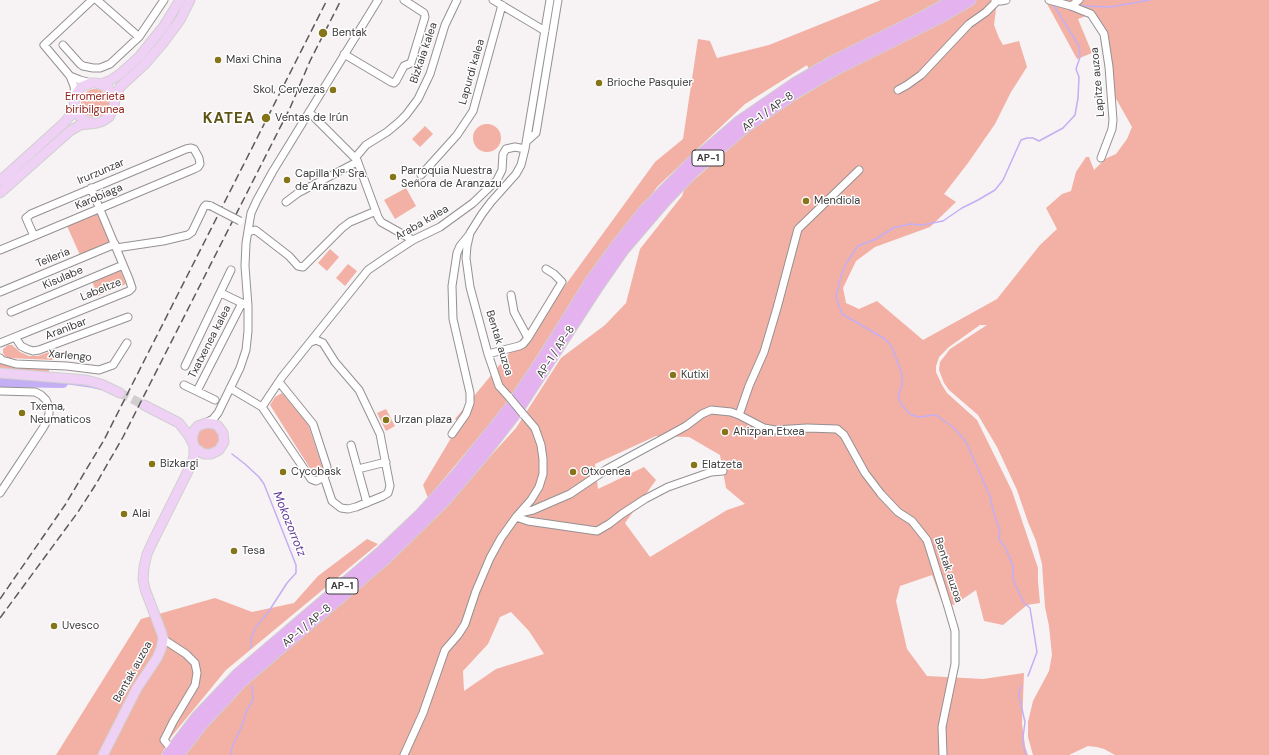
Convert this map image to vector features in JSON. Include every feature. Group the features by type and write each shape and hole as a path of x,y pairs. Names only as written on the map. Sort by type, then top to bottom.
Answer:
{"highway":[{"name":"AP-1 / AP-8","path":"168,750 196,717 232,680 251,662 380,553 420,515 453,479 509,409 591,281 616,246 644,211 690,164 740,121 794,84 832,62 954,0"},
{"name":"AP-1 / AP-8","path":"178,755 203,723 242,681 385,559 425,521 463,479 515,414 623,250 664,200 695,170 744,128 798,91 836,69 941,17 970,0"}],"main road":[{"path":"101,84 120,74 138,58 164,26 180,0"},
{"path":"114,99 120,87 145,64 163,43 180,20 190,0"},
{"path":"0,192 70,131 80,125 92,123 103,121 109,117 114,107 114,99 110,89 101,84 91,83 81,87 75,96 75,107 79,116 87,122 92,123"},
{"path":"0,180 64,123 75,107"},
{"path":"0,373 86,380 101,384 120,393"},
{"path":"144,405 179,423 200,452 207,454"},
{"path":"179,423 214,424 221,429 224,438 222,446 216,452 207,454 190,466"},
{"path":"190,466 194,456 192,438 195,429 204,423"},
{"name":"Bentak auzoa","path":"104,755 138,688 160,654 163,639 145,590 143,579 144,567 152,541 190,466"}],"street":[{"path":"75,96 74,86 70,76 44,45 92,0"},
{"path":"97,0 139,37"},
{"path":"63,45 80,64 84,66 100,68 110,64 139,37 164,0"},
{"path":"204,423 218,413 240,368 246,350 248,331 245,305 245,266 251,213 257,200 309,112 378,0"},
{"path":"344,54 394,83 404,66 411,63 425,17 424,12 404,0"},
{"name":"Bizkaia kalea","path":"286,202 298,193 356,160 366,145 387,132 406,115 418,99 430,74 445,25 457,0"},
{"path":"493,0 545,31"},
{"path":"525,149 550,0"},
{"path":"527,141 536,133 558,0"},
{"path":"898,90 921,75 969,24 986,12 996,0 1006,0"},
{"name":"Lapitze auzoa","path":"1049,0 1058,1 1091,14 1104,34 1109,66 1113,120 1112,129 1101,158"},
{"path":"1071,6 1079,0"},
{"name":"Lapurdi kalea","path":"421,175 466,124 473,111 502,5"},
{"path":"70,76 91,83"},
{"path":"309,112 356,160 381,222 413,240"},
{"name":"Araba kalea","path":"262,407 279,382 368,270 413,240 440,227 473,203 497,180 502,170 503,154 506,149 514,147 525,149"},
{"name":"Irurzunzar","path":"34,236 26,218 31,214 186,149 194,149 199,158"},
{"name":"Bentak auzoa","path":"452,434 466,414 470,403 470,393 453,319 452,286 457,253 460,246 491,202 516,174 521,165 525,149"},
{"name":"Karobiaga","path":"0,250 194,169 200,164 199,158"},
{"path":"739,415 749,386 764,352 798,229 859,170"},
{"name":"Labeltze","path":"0,344 129,291 132,288 91,188"},
{"name":"Teileria","path":"0,292 116,246 163,241 188,235 192,232 206,205 211,206 240,221 250,221"},
{"path":"248,232 255,230 289,256 298,266 302,267 342,228 350,222 376,211"},
{"name":"Bentak auzoa","path":"404,755 423,713 445,650 466,624 476,591 490,558 501,538 531,500 539,487 543,474 544,459 541,445 534,428 499,386 488,354 470,287 466,258 470,233"},
{"name":"Kisulabe","path":"11,312 123,265"},
{"path":"488,354 519,346 528,338 562,282 546,269"},
{"path":"186,366 231,270"},
{"path":"221,293 245,305"},
{"path":"511,295 514,312 528,338"},
{"name":"Txatxenea kalea","path":"197,392 245,305"},
{"name":"Aranibar","path":"16,337 21,346 33,351 39,350 128,317"},
{"path":"323,343 324,325"},
{"path":"311,342 316,340 323,343 335,362 359,390 380,434 390,486 388,494 348,509 336,506 332,502 324,477"},
{"name":"Xarlengo","path":"0,358 16,364 68,366 98,370 113,365 127,343"},
{"path":"230,388 262,407 311,479 316,481 327,474 327,467 313,424 279,382"},
{"path":"184,385 215,400"},
{"path":"0,391 35,392 42,395 49,407 49,414 48,421 0,493"},
{"name":"Bentak auzoa","path":"518,515 570,494 607,469 686,426 706,411 722,411 739,415 764,428 775,430 807,428 837,429 844,435 865,473 881,494 898,512 912,521 927,540 955,631 955,664 942,727 943,755"},
{"path":"218,413 221,429"},
{"path":"351,445 367,503"},
{"path":"358,469 386,462"},
{"path":"518,515 528,521 597,531 645,499 668,487 711,472 723,471"},
{"path":"163,639 186,654 195,663 197,673 195,685 164,740 168,750"}],"green space":[{"path":"881,0 995,0 997,1 994,25 1003,45 1019,41 1027,67 1011,92 995,124 944,194 956,202 930,227 875,247 856,261 843,288 846,303 859,309 877,301 923,340 997,299 1040,245 1057,229 1046,208 1062,194 1071,191 1076,172 1086,157 1089,157 1094,170 1105,159 1116,154 1127,139 1132,127 1110,88 1104,34 1091,14 1078,19 1092,53 1077,59 1045,0 1269,0 1269,755 1115,755 1104,749 1088,746 1069,755 1033,755 1028,737 1028,722 1033,701 1049,671 1052,655 1049,626 1045,607 1042,564 1036,541 1017,490 997,447 978,415 949,390 944,383 939,370 940,362 950,349 987,325 980,325 949,347 939,357 936,372 947,393 977,420 1012,491 1038,568 1040,603 1027,605 1003,625 984,621 976,590 954,605 942,602 932,575 900,586 896,601 907,649 927,676 983,679 1024,673 1022,724 1025,746 1028,755 183,755 230,695 446,505 516,428 561,358 605,325 626,303 640,249 682,196 685,188 751,129 816,88 807,65 745,104 658,186 584,283 504,407 428,498 423,485 460,423 455,419 564,287 655,162 683,139 698,39 710,41 717,58 769,45","holes":["656,436 689,437 720,455 726,488 745,504 727,510 650,557 625,523 656,480 644,467 598,489 595,464","511,612 529,631 544,654 496,669 464,691 463,671 488,644 500,617"]},
{"name":"Erromerieta biribilgunea","path":"95,89 105,93 109,103 105,113 95,117 85,113 81,103 85,93"},
{"path":"487,124 497,128 501,138 497,148 487,152 477,148 473,138 477,128"},
{"path":"425,126 433,134 420,147 412,139"},
{"path":"406,188 416,206 395,219 384,200"},
{"path":"97,213 110,243 80,255 67,226"},
{"path":"330,249 339,257 327,271 318,263"},
{"path":"348,264 357,271 345,286 336,278"},
{"path":"120,269 126,284 98,296 92,281"},
{"path":"8,345 12,345 20,352 29,356 38,356 49,352 53,360 9,358 3,353 3,349"},
{"path":"0,362 49,368 49,372 4,370 0,368"},
{"path":"282,393 308,424 323,469 321,474 318,476 313,473 270,405 275,397"},
{"name":"Urzan plaza","path":"386,409 395,426 386,431 377,413"},
{"path":"203,427 215,428 221,438 218,446 211,450 203,449 197,444 197,432"},
{"path":"367,539 378,544 226,670 171,737 161,755 56,755 141,619 215,598 252,612 294,603 318,576"}],"waterway":[{"path":"1082,6 1110,7 1150,0"},
{"path":"1028,676 1037,652 1030,608 1024,603 1013,580 1013,566 1005,547 999,539 1000,532 990,496 966,442 954,428 936,415 918,417 910,414 901,404 898,395 902,386 902,374 892,347 885,339 842,314 836,297 841,276 847,262 858,246 876,239 893,228 910,224 922,225 943,221 962,208 995,190 1003,180 1021,140 1033,138 1039,141 1063,128 1075,115 1078,98 1079,77 1076,69 1080,57 1079,46 1053,4"},
{"path":"0,382 63,383"},
{"name":"Mokozorrotz","path":"63,383 104,390"},
{"name":"Mokozorrotz","path":"232,454 259,477 264,484 296,565 296,573 287,583 269,611 256,627 251,639 251,648"},
{"name":"Mokozorrotz","path":"231,755 232,747 241,728 247,710 253,700 252,685"},
{"path":"1022,686 1019,696 1025,722 1023,737 1026,755"}],"tunnel":[{"path":"120,393 144,405"}],"railway":[{"path":"0,599 65,505 104,440 327,0"},
{"path":"0,618 78,512 123,437 290,108 310,61 341,0"}],"place":[{"name":"Bentak","path":"323,33"},
{"name":"Maxi China","path":"218,60"},
{"name":"Brioche Pasquier","path":"599,83"},
{"name":"Skol, Cervezas","path":"333,90"},
{"name":"Ventas de Irún","path":"266,118"},
{"name":"Parroquia Nuestra Señora de Aranzazu","path":"393,177"},
{"name":"Capilla Nª Sra. de Aranzazu","path":"287,180"},
{"name":"Mendiola","path":"806,201"},
{"name":"Kutixi","path":"673,375"},
{"name":"Txema, Neumaticos","path":"22,413"},
{"name":"Urzan plaza","path":"386,420"},
{"name":"Ahizpan Etxea","path":"725,432"},
{"name":"Bizkargi","path":"152,464"},
{"name":"Elatzeta","path":"694,465"},
{"name":"Cycobask","path":"283,472"},
{"name":"Otxoenea","path":"573,472"},
{"name":"Alai","path":"124,514"},
{"name":"Tesa","path":"234,551"},
{"name":"Uvesco","path":"54,626"}],"district":[{"name":"KATEA","path":"229,119"}]}
